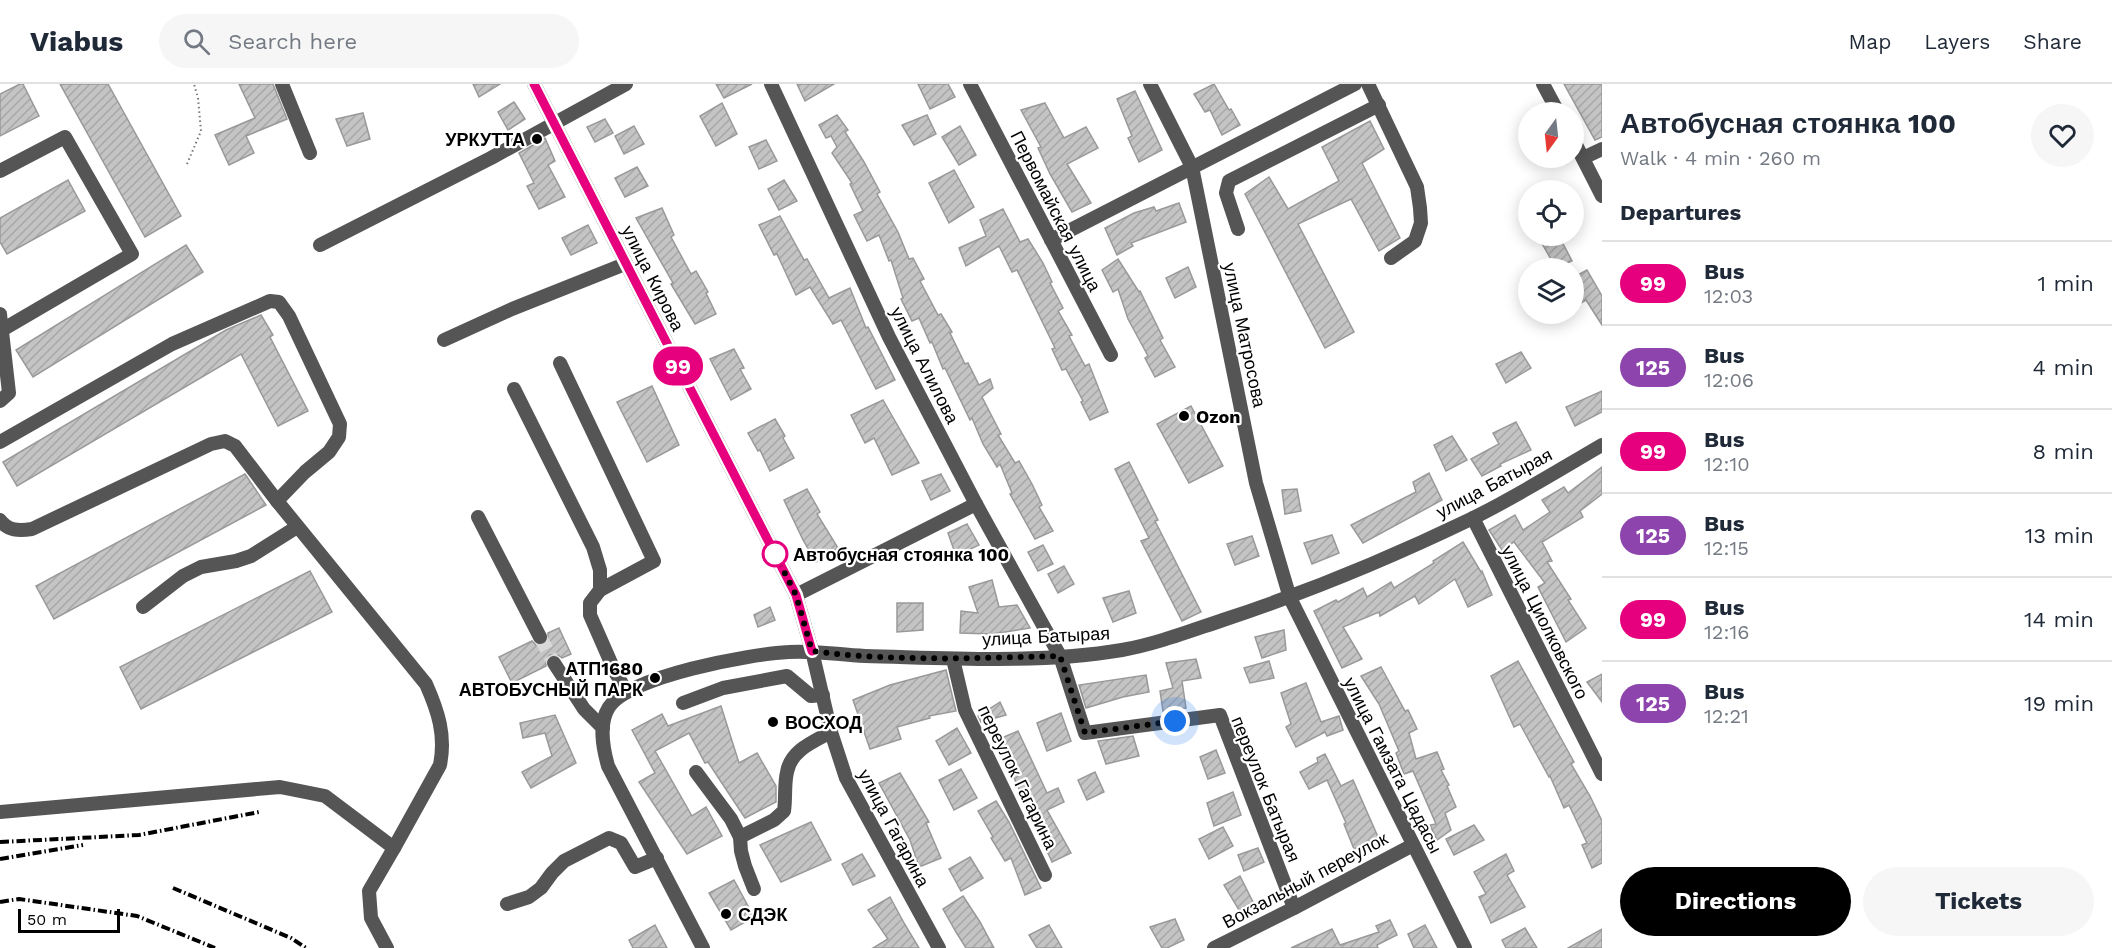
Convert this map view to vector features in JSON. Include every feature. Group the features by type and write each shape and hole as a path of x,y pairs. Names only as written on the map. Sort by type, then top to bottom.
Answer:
{"street":[{"path":"282,84 310,153"},
{"name":"улица Кирова","path":"534,84 796,595 812,651"},
{"path":"320,245 491,158 626,84"},
{"name":"улица Алилова","path":"771,84 889,337 976,504 1060,656"},
{"name":"Первомайская улица","path":"970,84 1111,355"},
{"name":"улица Матросова","path":"1150,84 1192,167 1256,483 1290,598"},
{"path":"1051,240 1340,88 1355,84"},
{"path":"1368,84 1416,188 1420,208 1421,223 1415,241 1391,258"},
{"path":"1543,84 1553,102"},
{"path":"1238,229 1226,193 1229,181 1379,105"},
{"path":"0,171 65,137 132,254 2,330"},
{"path":"1584,158 1602,149"},
{"path":"1584,160 1602,196"},
{"path":"444,340 512,309 625,264"},
{"path":"0,442 172,344 270,301 279,302 289,316 340,424 340,430 339,437 330,452 305,472 277,501"},
{"path":"0,314 9,393 0,401"},
{"path":"560,363 654,561 600,590 590,603 590,615 615,672 627,692"},
{"path":"514,389 593,547 600,570 600,590"},
{"path":"0,520 5,526 19,531 32,529 211,444 225,441 236,446 297,527 426,684 438,710 442,752 440,765 369,891 371,918 387,948"},
{"name":"улица Батырая","path":"703,948 608,766 603,747 603,728 609,707 627,692 646,682 713,664 785,652 812,651 843,655 953,658 1060,656 1132,648 1320,587 1473,518 1602,445"},
{"path":"796,595 976,504"},
{"path":"478,517 540,637"},
{"name":"улица Циолковского","path":"1473,518 1602,774"},
{"path":"143,607 183,576 201,567 251,556 297,527"},
{"name":"улица Гамзата Цадасы","path":"1290,598 1464,948"},
{"name":"улица Гагарина","path":"812,651 831,732 846,778 939,948"},
{"name":"переулок Батырая","path":"1060,656 1085,733 1220,715 1294,908"},
{"name":"переулок Гагарина","path":"953,658 965,710 1045,875"},
{"path":"554,663 584,709 603,728"},
{"path":"713,664 723,688"},
{"path":"683,704 723,688 787,676 811,696 823,695"},
{"path":"740,837 774,820 784,811 787,772 792,758 801,748 831,732"},
{"path":"696,772 731,819 740,837 745,866 754,889"},
{"path":"0,812 280,787 325,796 394,848"},
{"path":"507,904 529,897 541,888 564,861 609,838 621,843 635,867 657,858"},
{"name":"Вокзальный переулок","path":"1214,948 1413,845"}],"path":[{"path":"187,164 201,130 198,98 194,84"}],"building":[{"path":"23,84 39,116 0,136 0,94"},
{"path":"60,84 108,84 181,216 145,237"},
{"path":"239,84 273,84 287,119 246,136 254,153 229,165 215,135 255,118"},
{"path":"473,84 500,84 479,97"},
{"path":"716,84 752,84 724,98"},
{"path":"797,84 834,84 805,101"},
{"path":"918,84 948,84 955,97 930,109"},
{"path":"1214,84 1240,125 1222,135 1210,110 1205,112 1194,94"},
{"path":"1564,84 1602,84 1602,137 1595,140 1584,120 1584,102 1574,102"},
{"path":"1135,91 1162,150 1139,162 1128,138 1132,136 1117,99"},
{"path":"514,102 525,119 508,130 498,112"},
{"path":"722,103 737,134 716,146 700,116"},
{"path":"1045,103 1064,138 1086,127 1098,148 1067,164 1091,203 1072,212 1050,174 1038,148 1041,147 1021,110"},
{"path":"363,113 370,139 347,146 336,119"},
{"path":"837,115 848,130 845,132 880,192 877,194 898,232 909,259 913,258 924,279 920,281 938,315 941,314 952,332 950,333 965,364 968,363 979,385 990,379 993,388 982,397 1001,434 998,435 1015,463 1019,461 1042,505 1039,507 1053,531 1035,539 1010,494 1012,493 1000,464 997,467 983,444 972,418 970,420 919,318 912,321 901,299 903,298 891,260 889,261 879,235 867,241 854,215 863,211 850,184 852,183 832,153 837,147 831,136 826,138 819,125"},
{"path":"927,115 936,134 914,145 902,125"},
{"path":"605,119 613,133 595,142 587,127"},
{"path":"1370,121 1384,149 1362,163 1400,238 1379,251 1351,199 1298,224 1354,332 1325,348 1245,194 1269,177 1288,209 1339,181 1322,147"},
{"path":"634,126 644,144 624,154 615,136"},
{"path":"960,126 976,155 959,165 942,137"},
{"path":"545,138 555,161 548,165 565,197 539,209 527,186 534,183 519,153"},
{"path":"766,140 777,161 759,169 749,147"},
{"path":"637,167 648,186 625,197 615,178"},
{"path":"954,170 974,207 949,223 929,183"},
{"path":"68,180 85,211 7,254 0,242 0,218"},
{"path":"784,180 797,201 779,210 768,189"},
{"path":"1179,203 1186,222 1131,243 1133,246 1117,255 1105,228 1134,213 1154,207 1156,211"},
{"path":"662,208 674,235 671,237 691,274 696,271 708,292 706,293 716,314 695,324 636,218"},
{"path":"1003,209 1020,242 1028,239 1043,263 1063,308 1058,311 1072,335 1069,336 1085,366 1089,364 1108,412 1090,420 1066,369 1062,370 1052,349 1055,348 1017,270 1012,272 999,246 966,266 959,248 986,236 980,220"},
{"path":"780,216 804,260 807,259 829,298 850,288 866,328 868,327 895,380 876,389 841,320 833,324 810,287 796,295 777,254 774,255 759,225"},
{"path":"588,225 597,243 571,255 562,238"},
{"path":"186,245 203,272 33,377 16,350"},
{"path":"1543,246 1564,246 1570,258 1550,258"},
{"path":"1118,259 1140,291 1163,338 1160,340 1175,367 1155,377 1145,358 1148,356 1128,319 1118,289 1113,292 1102,270"},
{"path":"1188,267 1196,287 1175,298 1166,278"},
{"path":"1587,270 1602,296 1602,325 1586,300 1584,301 1584,272"},
{"path":"261,315 273,335 270,337 308,411 278,426 241,354 17,486 3,462 226,330"},
{"path":"734,349 744,368 740,369 751,389 731,400 710,359"},
{"path":"1521,352 1531,368 1506,383 1496,364"},
{"path":"652,386 679,445 647,462 617,402"},
{"path":"1602,391 1602,412 1575,426 1566,407"},
{"path":"883,400 919,463 892,475 874,438 865,443 851,415"},
{"path":"1191,406 1223,466 1189,483 1157,424"},
{"path":"775,419 794,458 770,471 760,450 758,451 748,433"},
{"path":"1516,422 1531,450 1500,464 1501,466 1482,476 1471,459 1499,444 1493,433"},
{"path":"1452,436 1467,460 1446,471 1434,445"},
{"path":"1129,462 1158,520 1155,521 1201,612 1182,621 1141,541 1149,538 1115,469"},
{"path":"1602,467 1602,494 1580,511 1583,517 1542,542 1552,561 1547,562 1571,599 1568,600 1586,628 1566,642 1538,587 1545,583 1514,542 1502,550 1489,530 1515,515 1523,530 1550,512 1542,500 1564,487 1568,493"},
{"path":"1429,473 1442,500 1363,543 1351,525 1416,492 1413,482"},
{"path":"245,474 266,505 54,619 36,586"},
{"path":"941,474 950,491 931,500 922,481"},
{"path":"807,489 820,512 817,514 838,548 816,562 784,500"},
{"path":"1297,489 1301,511 1285,514 1282,490"},
{"path":"967,524 979,545 956,556 948,533"},
{"path":"1332,535 1339,553 1312,564 1304,543"},
{"path":"1252,536 1259,556 1235,565 1227,544"},
{"path":"1463,542 1482,571 1492,595 1468,607 1455,579 1419,604 1415,596 1380,616 1379,612 1343,627 1362,659 1342,668 1314,611 1336,600 1338,602 1363,588 1367,597 1391,582 1394,588"},
{"path":"1043,545 1053,564 1038,571 1028,552"},
{"path":"1064,566 1074,584 1058,593 1048,574"},
{"path":"310,571 332,612 141,709 120,667"},
{"path":"992,580 999,607 1017,605 1030,628 992,634 960,633 961,611 978,613 969,587"},
{"path":"1129,591 1136,613 1113,622 1103,598"},
{"path":"897,603 923,603 923,630 897,632"},
{"path":"770,607 775,620 758,627 754,615"},
{"path":"559,628 571,654 562,658 558,655 550,655 546,659 546,666 512,683 499,657 532,641 536,645 544,645 548,641 548,633"},
{"path":"1284,630 1286,650 1262,658 1255,637"},
{"path":"1196,659 1201,678 1182,681 1186,708 1179,709 1178,707 1163,711 1160,691 1173,688 1166,663"},
{"path":"1269,661 1274,678 1250,683 1244,668"},
{"path":"1518,661 1574,762 1571,764 1602,821 1602,863 1592,868 1582,845 1587,843 1569,805 1564,808 1550,776 1520,724 1514,727 1491,676"},
{"path":"1381,667 1417,729 1409,733 1416,759 1437,752 1444,769 1441,770 1456,807 1445,813 1451,830 1437,840 1430,825 1436,824 1413,771 1404,774 1396,753 1399,751 1379,704 1361,676"},
{"path":"946,670 956,711 929,716 930,718 897,727 901,739 870,749 853,700 890,685"},
{"path":"1602,674 1602,702 1587,682"},
{"path":"1146,675 1149,692 1086,708 1079,685"},
{"path":"1306,683 1321,722 1339,716 1343,730 1327,736 1325,732 1296,747 1286,727 1291,724 1281,693"},
{"path":"1000,702 1006,715 981,722 978,716"},
{"path":"721,706 739,763 757,753 776,786 776,802 745,818 708,762 705,763 689,733 655,751 692,816 706,807 722,836 687,854 639,782 655,773 632,730 662,714 668,726"},
{"path":"1061,713 1071,741 1047,751 1037,723"},
{"path":"555,715 576,763 531,788 522,772 552,756 545,733 523,738 520,723"},
{"path":"957,728 971,753 949,765 936,741"},
{"path":"1018,731 1047,793 1058,788 1064,802 1047,810 1071,853 1052,862 997,740"},
{"path":"1133,736 1139,756 1106,764 1098,741"},
{"path":"1216,750 1225,773 1208,779 1200,757"},
{"path":"1325,754 1341,786 1353,780 1378,837 1354,849 1344,824 1346,823 1327,780 1309,789 1300,772 1318,762 1317,758"},
{"path":"961,769 977,798 954,810 939,780"},
{"path":"1095,772 1104,792 1087,800 1078,780"},
{"path":"900,773 929,822 926,823 941,858 919,867 910,840 879,783"},
{"path":"1233,792 1241,815 1214,826 1207,803"},
{"path":"996,801 1009,822 1041,888 1025,895 1011,858 1005,861 978,811"},
{"path":"811,822 831,860 781,882 760,845"},
{"path":"1474,825 1484,840 1454,855 1446,839"},
{"path":"1223,827 1233,846 1209,859 1199,839"},
{"path":"1258,848 1264,862 1244,871 1238,855"},
{"path":"862,854 875,876 853,885 842,864"},
{"path":"1506,854 1514,871 1507,875 1525,907 1491,923 1479,897 1486,894 1474,872"},
{"path":"970,857 983,878 961,891 949,869"},
{"path":"1240,876 1253,902 1239,910 1224,885"},
{"path":"734,880 754,917 731,930 709,893"},
{"path":"963,896 994,948 966,948 956,932 943,909"},
{"path":"890,897 919,948 873,948 888,939 868,910"},
{"path":"1175,919 1184,940 1162,948 1150,927"},
{"path":"1390,920 1397,935 1377,945 1378,948 1291,948 1332,929 1340,945 1379,932 1376,926"},
{"path":"655,925 667,948 633,948 629,940"},
{"path":"1049,925 1062,948 1037,948 1029,935"},
{"path":"1425,925 1437,948 1414,948 1408,934"},
{"path":"1525,928 1537,948 1506,948 1502,940"},
{"path":"1602,929 1602,948 1568,948"}],"tunnel":[{"path":"540,637 554,663"}],"railway":[{"path":"0,842 139,835 259,812"},
{"path":"0,859 83,845"},
{"path":"173,888 291,938 306,948"},
{"path":"0,902 19,899 137,916 215,948"}],"bus line":[{"name":"99","path":"534,84 796,595 812,651"}],"place":[{"name":"УРКУТТА","path":"537,139"},
{"name":"Ozon","path":"1184,416"},
{"name":"Автобусная стоянка 100","path":"775,554"},
{"name":"АТП1680 АВТОБУСНЫЙ ПАРК","path":"655,678"},
{"name":"ВОСХОД","path":"773,722"},
{"name":"СДЭК","path":"726,914"}],"route":[{"path":"775,554 796,595 812,651 843,655 953,658 1060,656 1085,733 1175,721"}]}
